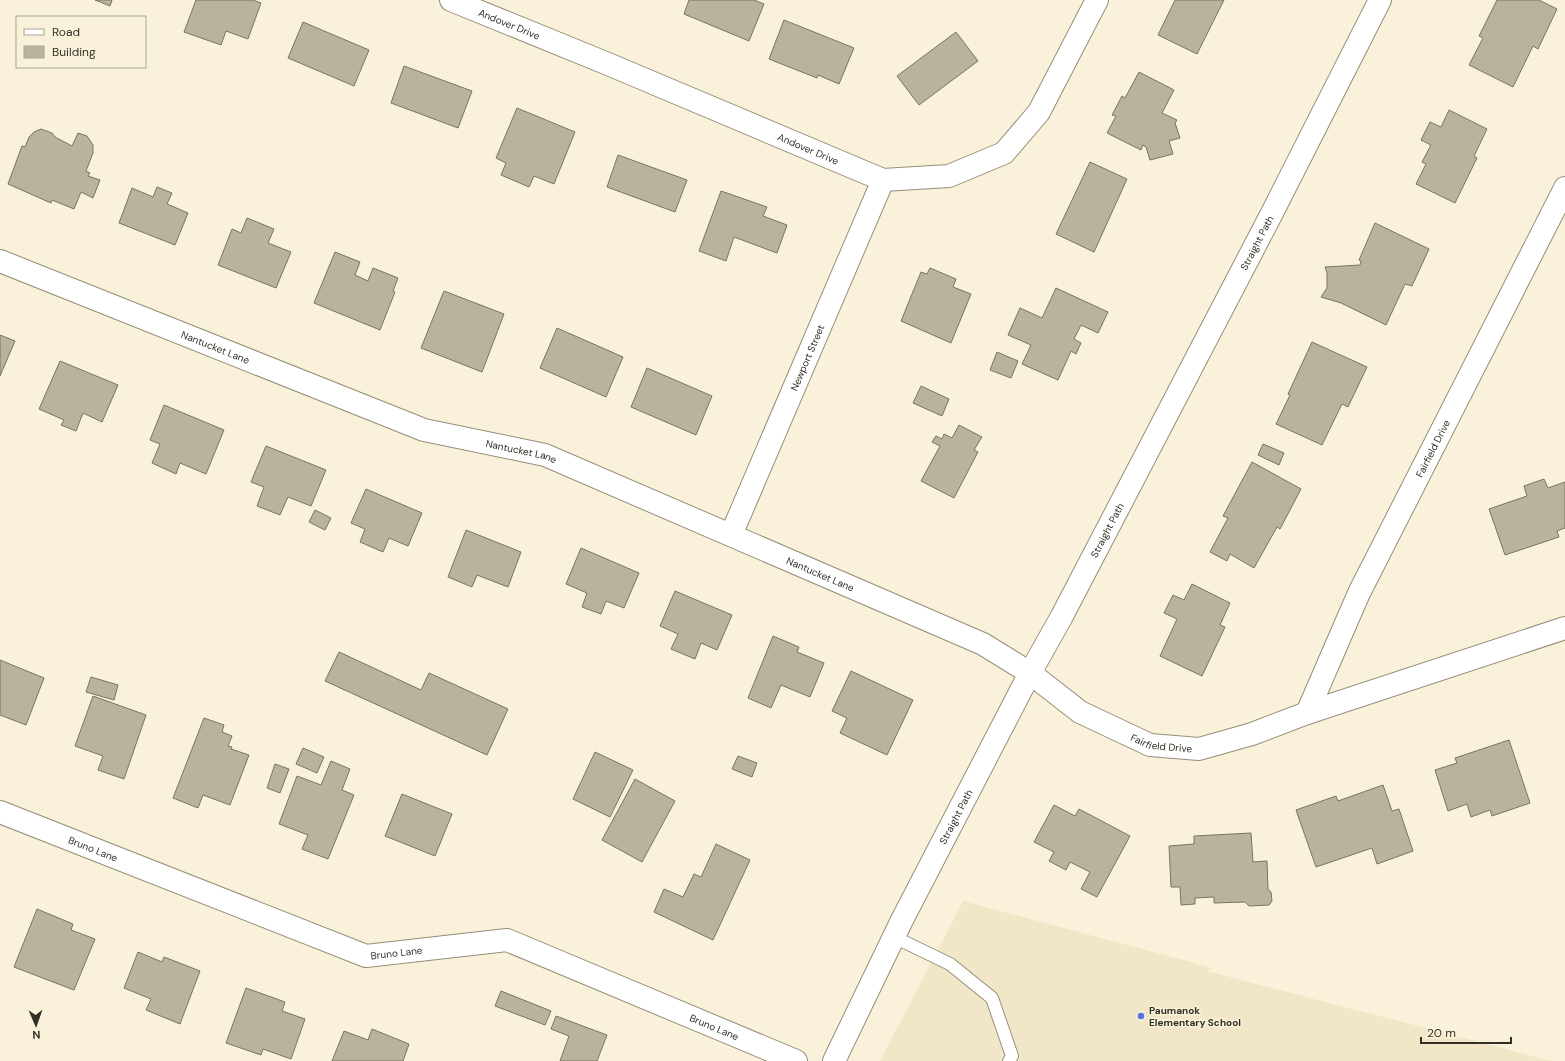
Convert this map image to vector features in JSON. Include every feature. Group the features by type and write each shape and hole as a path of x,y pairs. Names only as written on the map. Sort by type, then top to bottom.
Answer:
{"street":[{"name":"Andover Drive","path":"451,0 615,67 883,180 949,176 1004,153 1039,112 1097,0"},
{"name":"Straight Path","path":"834,1061 894,937 1030,673 1066,609 1236,284 1380,0"},
{"name":"Newport Street","path":"731,535 883,180"},
{"name":"Fairfield Drive","path":"1307,713 1358,593 1565,188"},
{"name":"Nantucket Lane","path":"0,261 424,430 545,455 983,644 1030,673"},
{"name":"Fairfield Drive","path":"1030,673 1080,712 1150,745 1199,749 1252,734 1307,713 1565,628"},
{"name":"Bruno Lane","path":"0,812 366,956 507,940 796,1061"}],"lane":[{"path":"894,937 950,964 992,998 1012,1056 1009,1061"}],"shaded area":[{"name":"Paumanok Elementary School","path":"963,901 1213,968 1207,971 1552,1061 880,1061"}],"building":[{"path":"95,0 112,0 110,6"},
{"path":"196,0 253,0 261,3 248,39 226,31 221,45 184,32"},
{"path":"689,0 754,0 764,4 749,41 684,14"},
{"path":"1175,0 1224,0 1197,54 1158,35"},
{"path":"1497,0 1539,0 1557,9 1538,49 1533,46 1513,87 1469,65 1483,38 1479,36"},
{"path":"784,20 854,48 839,84 818,75 817,78 769,59"},
{"path":"303,22 369,50 354,86 288,58"},
{"path":"956,32 978,61 919,105 897,76"},
{"path":"404,66 472,91 458,128 391,103"},
{"path":"1139,72 1174,90 1162,113 1177,120 1175,123 1180,138 1169,141 1173,154 1150,160 1146,147 1143,145 1141,150 1107,133 1116,116 1112,115 1122,96 1125,98"},
{"path":"517,108 575,132 554,184 534,176 529,187 501,175 506,163 496,158"},
{"path":"1449,110 1487,129 1474,156 1477,158 1455,203 1416,184 1426,164 1422,162 1431,145 1421,140 1430,122 1441,127"},
{"path":"41,129 52,133 55,137 72,146 78,133 87,136 93,145 93,153 86,171 90,173 88,176 100,180 93,198 81,192 74,209 52,200 51,203 8,184 22,146 25,147 29,137 34,132"},
{"path":"618,155 687,180 675,212 607,187"},
{"path":"1090,162 1127,179 1094,252 1056,234"},
{"path":"157,187 172,193 167,204 188,213 175,245 119,223 132,188 153,197"},
{"path":"721,191 767,207 763,216 787,225 777,253 734,237 726,261 699,251"},
{"path":"247,218 274,229 268,243 291,252 276,288 218,265 232,229 241,233"},
{"path":"1375,223 1429,249 1412,286 1405,284 1386,325 1341,303 1321,297 1327,288 1327,273 1325,267 1360,265 1361,261 1359,260"},
{"path":"335,252 360,262 355,275 368,281 373,268 398,278 393,291 395,292 380,330 314,303"},
{"path":"930,268 956,279 953,287 971,294 951,343 901,321 921,272 927,274"},
{"path":"1056,288 1108,312 1098,333 1081,325 1074,339 1081,343 1076,354 1071,351 1058,380 1022,364 1031,345 1008,335 1020,308 1042,318"},
{"path":"444,291 504,314 482,372 421,348"},
{"path":"557,328 623,357 606,397 540,368"},
{"path":"0,335 15,341 0,376"},
{"path":"1312,342 1367,367 1348,407 1342,404 1322,445 1276,424"},
{"path":"997,352 1018,361 1011,378 990,370"},
{"path":"60,361 118,385 102,422 83,413 76,431 61,425 64,420 39,409"},
{"path":"647,368 712,396 696,435 631,407"},
{"path":"921,386 949,399 942,416 913,403"},
{"path":"164,405 224,430 206,474 180,463 176,474 152,463 160,444 150,440"},
{"path":"959,425 982,437 974,450 978,452 954,498 921,481 940,446 932,442 936,436 942,439 944,434 952,438"},
{"path":"1263,444 1284,453 1279,465 1258,455"},
{"path":"266,446 326,470 311,506 288,497 280,515 257,506 264,487 251,482"},
{"path":"1252,462 1301,489 1280,529 1277,527 1254,568 1230,554 1227,561 1210,552 1228,518 1223,516"},
{"path":"1544,479 1548,488 1565,482 1565,528 1557,531 1559,537 1505,555 1489,509 1527,496 1524,486"},
{"path":"366,489 422,513 408,546 389,538 383,552 360,542 365,529 351,523"},
{"path":"315,510 331,518 325,530 309,522"},
{"path":"466,530 521,552 508,587 477,575 472,587 448,577"},
{"path":"581,548 639,573 624,608 606,601 601,614 582,607 587,593 566,584"},
{"path":"1192,584 1230,603 1220,625 1225,627 1202,676 1160,656 1177,619 1164,613 1173,595 1184,600"},
{"path":"675,591 732,615 717,650 701,643 695,659 671,649 678,634 660,626"},
{"path":"773,636 799,647 797,652 824,663 810,697 781,685 771,708 748,698"},
{"path":"339,652 421,690 429,673 508,709 487,755 325,681"},
{"path":"0,660 44,678 26,725 0,715"},
{"path":"851,671 913,700 887,755 840,733 847,718 832,711"},
{"path":"91,677 118,685 114,700 86,692"},
{"path":"93,696 146,715 124,779 98,770 103,756 75,746"},
{"path":"204,718 224,725 222,732 232,736 228,746 232,747 231,749 249,755 230,805 203,795 198,808 173,798"},
{"path":"1509,740 1530,803 1492,816 1490,810 1471,817 1467,804 1448,811 1435,770 1457,763 1455,758"},
{"path":"303,748 324,757 317,773 296,764"},
{"path":"595,752 633,770 610,817 573,799"},
{"path":"738,756 757,763 752,777 732,769"},
{"path":"331,761 350,769 342,790 354,795 328,859 302,849 308,835 279,824 297,776 321,785"},
{"path":"275,764 289,769 280,793 267,788"},
{"path":"635,779 675,801 642,862 602,840"},
{"path":"1383,785 1392,811 1399,809 1413,851 1377,864 1372,848 1316,867 1296,810 1336,796 1338,801"},
{"path":"402,794 452,814 435,856 385,836"},
{"path":"1054,805 1075,816 1079,809 1130,836 1097,897 1081,889 1090,872 1070,862 1066,870 1049,861 1054,852 1034,842"},
{"path":"1251,833 1253,862 1267,861 1268,889 1271,892 1272,901 1269,905 1249,906 1245,902 1214,903 1214,897 1195,898 1195,904 1181,905 1180,887 1171,887 1169,846 1194,844 1194,836"},
{"path":"716,844 750,860 713,940 654,912 664,889 683,897 694,874 701,877"},
{"path":"37,909 73,924 71,930 95,939 74,990 14,967"},
{"path":"138,952 162,962 164,957 200,971 180,1024 146,1010 151,999 124,988"},
{"path":"246,988 285,1002 282,1011 305,1019 291,1059 263,1049 261,1055 226,1043"},
{"path":"501,991 551,1011 545,1025 495,1006"},
{"path":"556,1016 607,1035 597,1061 560,1061 569,1036 551,1029"},
{"path":"372,1029 409,1044 403,1061 332,1061 344,1031 368,1040"}],"place":[{"name":"Paumanok Elementary School","path":"1141,1016"}]}
